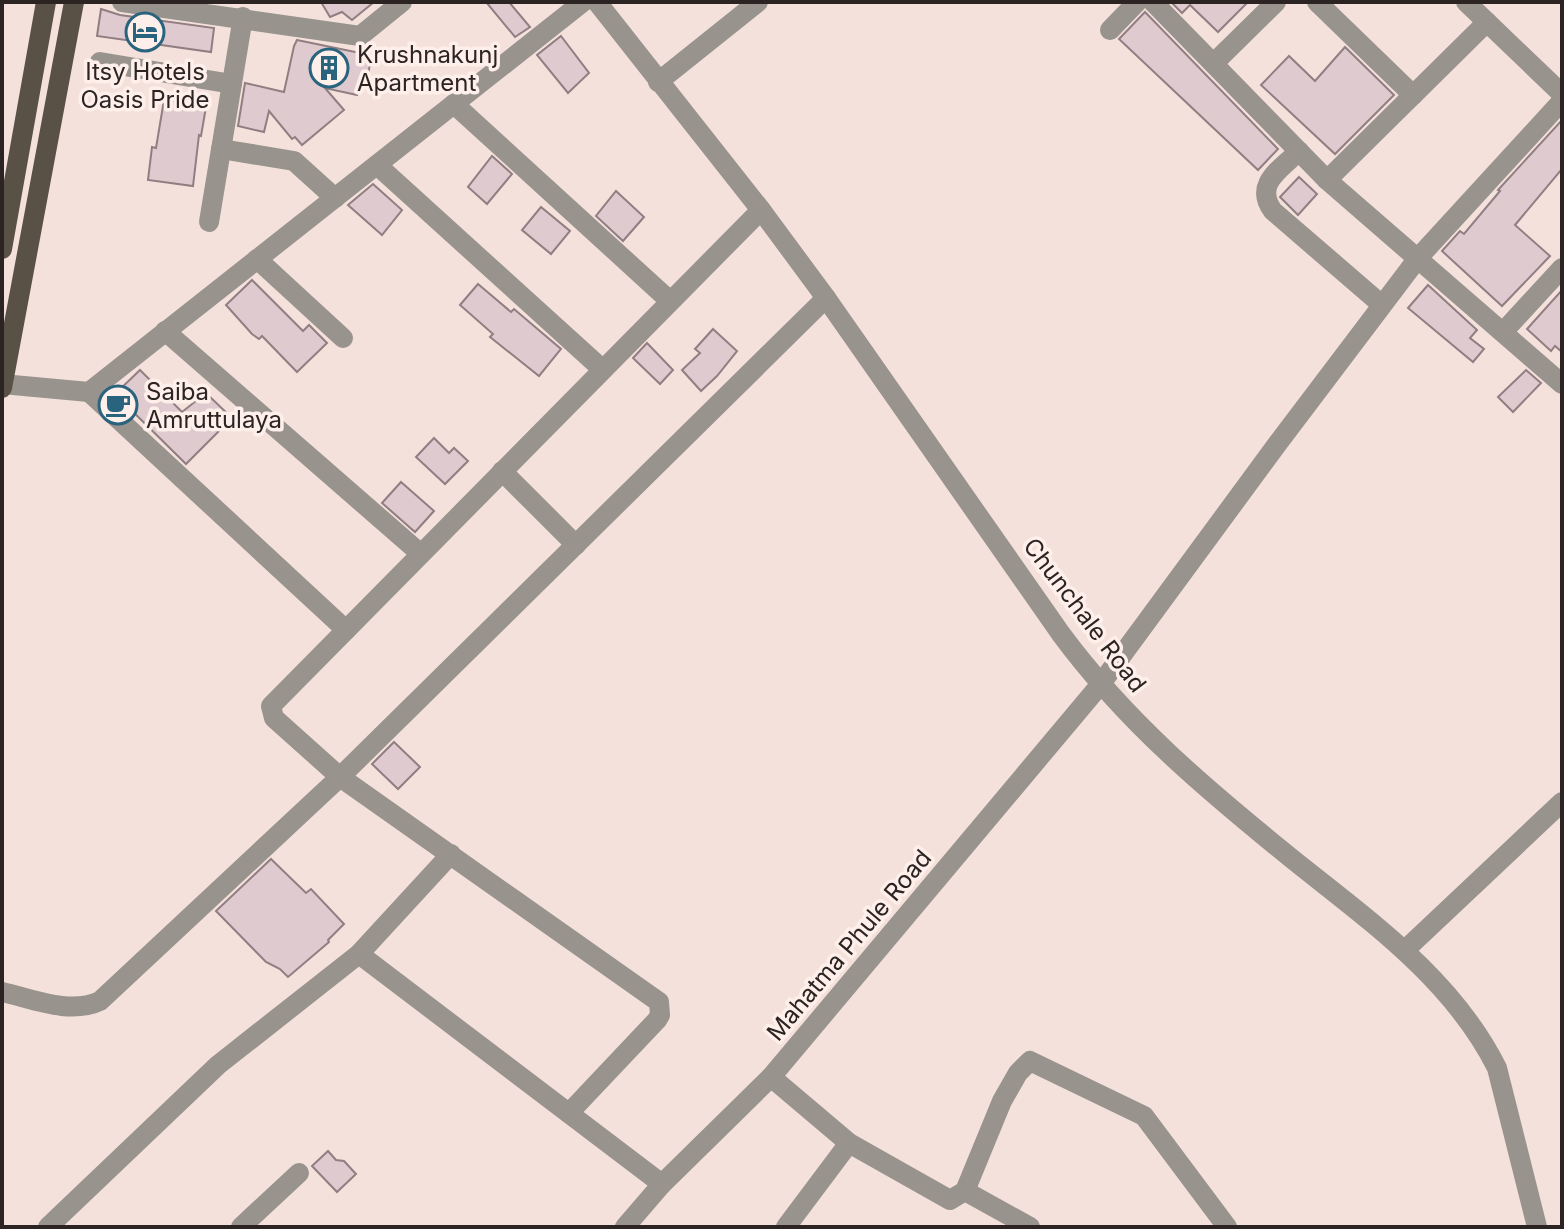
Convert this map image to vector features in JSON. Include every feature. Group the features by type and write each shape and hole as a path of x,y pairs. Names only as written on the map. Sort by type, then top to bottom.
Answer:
{"main road":[{"path":"2,249 46,2"},
{"path":"2,385 74,2"}],"street":[{"path":"122,2 360,36 402,2"},
{"path":"89,392 583,2"},
{"name":"Chunchale Road","path":"597,2 761,210 826,298 1100,685 1142,730 1205,788 1405,950 1458,1006 1481,1038 1497,1068 1537,1227"},
{"path":"658,82 758,2"},
{"path":"1110,30 1137,2"},
{"path":"1153,2 1327,180 1562,384"},
{"path":"1214,63 1276,2"},
{"path":"1317,2 1413,95"},
{"path":"1466,2 1562,94"},
{"path":"209,222 243,17"},
{"path":"1327,180 1487,22"},
{"path":"100,62 232,84"},
{"name":"Mahatma Phule Road","path":"625,1227 662,1184 771,1077 1100,685 1418,258 1562,101"},
{"path":"454,104 670,301"},
{"path":"221,149 294,161 335,198"},
{"path":"1299,151 1267,185 1264,193 1267,202 1273,211 1382,305"},
{"path":"377,165 602,369"},
{"path":"569,1113 657,1020 660,1015 659,1002 340,777 274,718 271,706 761,210"},
{"path":"257,259 343,338"},
{"path":"1504,331 1562,268"},
{"path":"2,992 66,1006 84,1007 100,1001 340,777 826,298"},
{"path":"165,331 421,554"},
{"path":"2,385 89,392 346,630"},
{"path":"502,471 576,545"},
{"path":"1405,950 1562,802"},
{"path":"48,1227 218,1065 359,954 451,854"},
{"path":"359,954 662,1184"},
{"path":"771,1077 849,1143 950,1200 965,1191 1002,1101 1018,1073 1030,1061 1144,1116 1227,1227"},
{"path":"786,1227 849,1143"},
{"path":"241,1227 299,1173"},
{"path":"965,1191 1030,1227"}],"building":[{"path":"321,2 374,2 352,20 342,12 330,17"},
{"path":"486,2 509,2 530,27 515,37"},
{"path":"1171,2 1248,2 1218,32 1190,5 1182,13"},
{"path":"101,9 120,15 214,28 211,52 97,36"},
{"path":"1145,12 1278,149 1258,170 1119,39"},
{"path":"561,36 589,73 568,93 537,55"},
{"path":"297,40 365,54 364,59 370,64 366,86 358,87 357,95 325,88 344,110 302,145 295,137 292,139 269,111 264,132 238,126 245,83 284,92"},
{"path":"1345,47 1394,95 1335,154 1261,85 1289,56 1315,81"},
{"path":"164,100 206,107 193,186 148,180 152,147 156,148"},
{"path":"1562,120 1562,169 1515,225 1550,256 1502,306 1442,251 1460,231 1464,234 1498,190"},
{"path":"492,156 512,174 487,204 468,187"},
{"path":"1299,177 1317,194 1298,215 1280,197"},
{"path":"373,184 402,210 382,235 348,205"},
{"path":"616,191 644,217 623,241 596,216"},
{"path":"541,207 570,231 551,254 522,230"},
{"path":"252,280 303,331 309,325 327,343 297,372 262,336 259,339 252,334 226,305"},
{"path":"478,284 511,312 514,309 561,349 539,376 490,337 493,334 460,305"},
{"path":"1428,285 1477,330 1470,338 1484,349 1473,362 1408,308"},
{"path":"1562,290 1562,352 1555,346 1551,351 1527,329"},
{"path":"713,329 737,351 701,391 682,370 700,353 695,349"},
{"path":"647,343 673,370 660,384 633,358"},
{"path":"140,370 182,412 206,393 232,418 186,464 115,394"},
{"path":"1526,370 1541,383 1513,412 1498,397"},
{"path":"434,438 449,453 454,448 468,461 445,484 416,457"},
{"path":"401,482 434,511 415,532 382,503"},
{"path":"394,742 420,767 398,789 372,764"},
{"path":"271,859 306,893 311,889 344,924 329,942 288,977 266,962 216,911"},
{"path":"328,1151 336,1160 344,1161 356,1174 337,1192 312,1166"}],"place":[{"name":"Itsy Hotels Oasis Pride","path":"145,32"},
{"name":"Krushnakunj Apartment","path":"329,68"},
{"name":"Saiba Amruttulaya","path":"118,405"}]}
